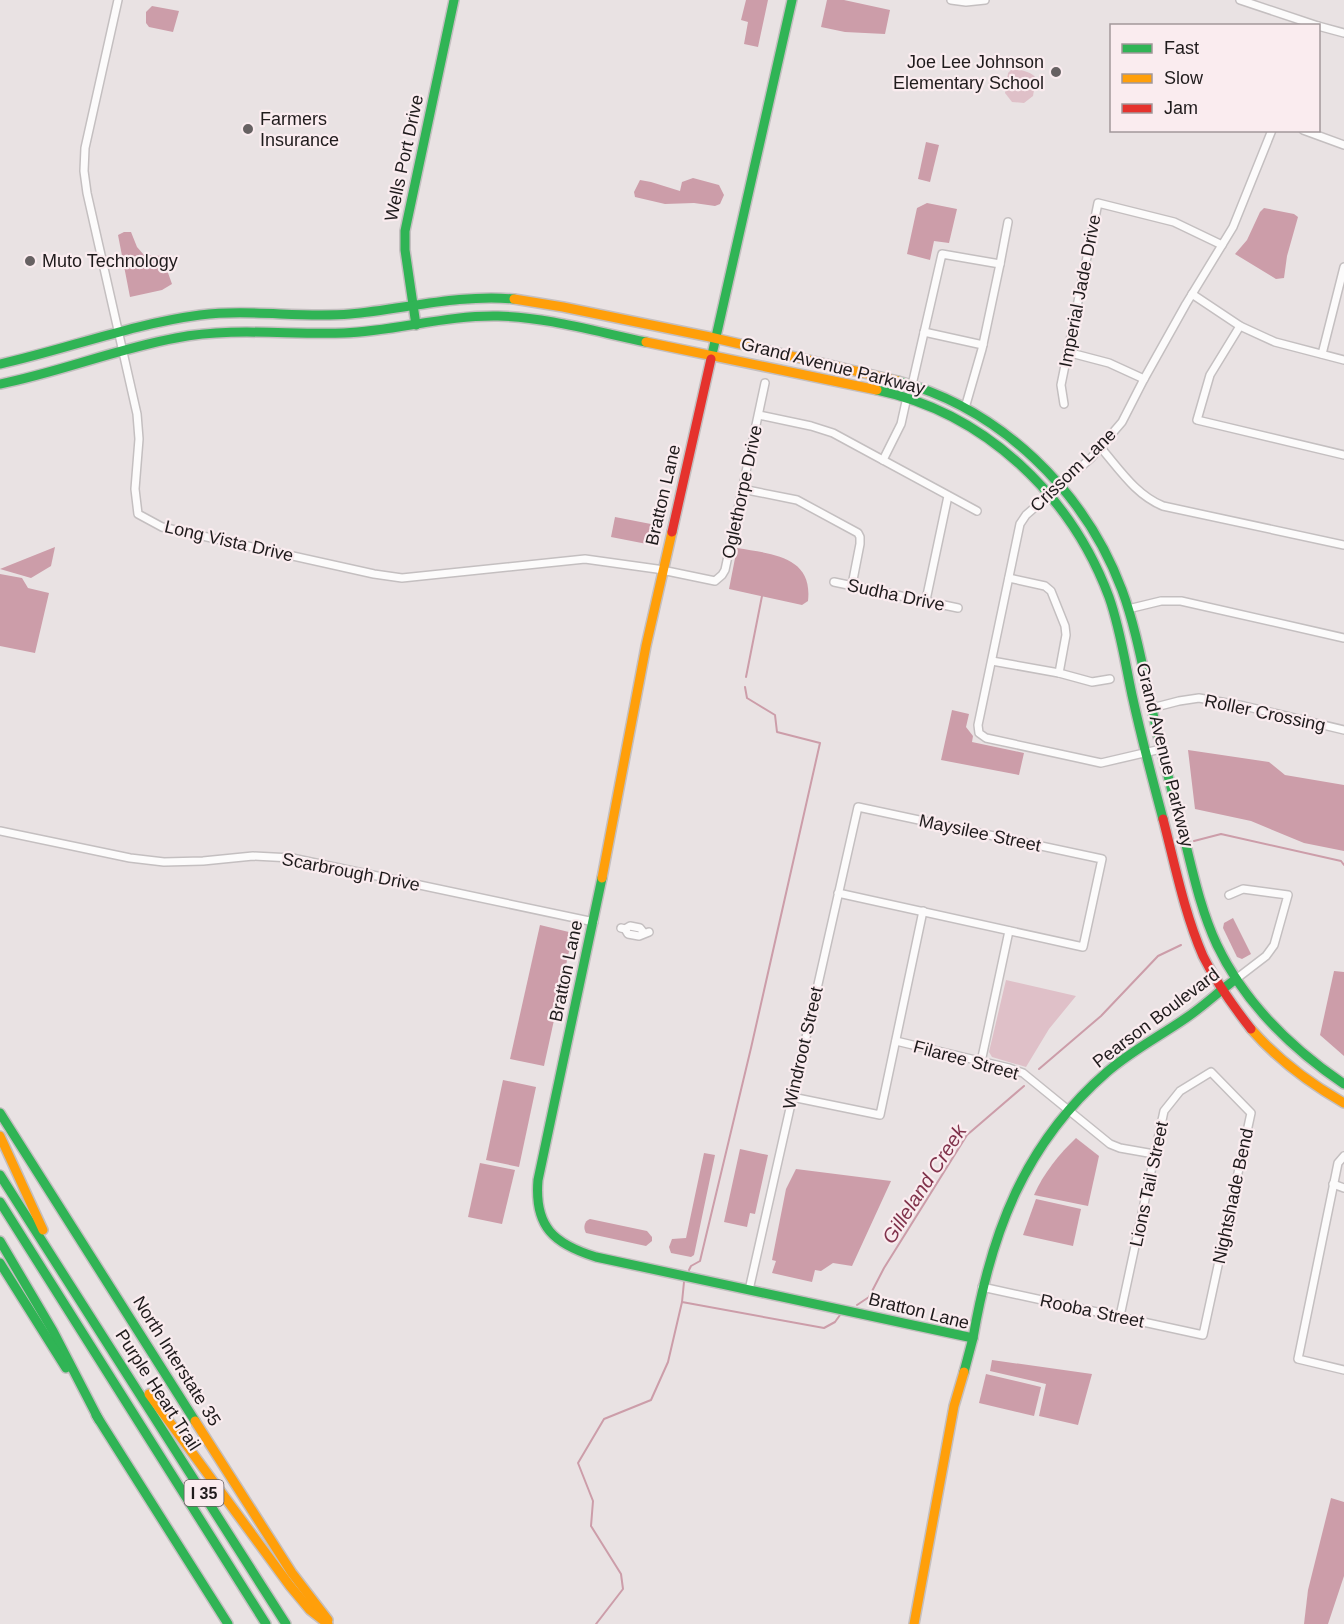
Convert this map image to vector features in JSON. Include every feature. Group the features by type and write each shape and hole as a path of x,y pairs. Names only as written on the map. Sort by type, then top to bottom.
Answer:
{"main road":[{"name":"Wells Port Drive","path":"416,325 405,250 405,231 454,0"},
{"name":"Bratton Lane","path":"792,0 646,646 594,922 536,1198 544,1225 552,1235 563,1244 581,1251 973,1338 954,1406 914,1624"},
{"name":"Grand Avenue Parkway","path":"0,364 44,355 118,332 211,314 326,315 491,298 526,299 717,338 912,385 945,397 1024,448 1059,485 1101,544 1128,609 1161,749 1205,917 1218,947 1236,979 1276,1029 1309,1061 1344,1084"},
{"name":"Grand Avenue Parkway","path":"0,384 37,377 178,337 204,333 232,331 345,333 476,317 517,318 549,322 713,355 907,398 947,414 980,433 1016,459 1066,515 1086,549 1107,594 1115,620 1145,753 1193,931 1221,990 1269,1049 1302,1078 1344,1103"},
{"path":"907,398 912,385"},
{"name":"Pearson Boulevard","path":"973,1338 982,1287 998,1232 1015,1193 1037,1155 1069,1112 1115,1066 1212,999 1236,979"},
{"name":"North Interstate 35","path":"0,1113 292,1573 330,1624"},
{"path":"0,1136 56,1259"},
{"name":"Purple Heart Trail","path":"0,1174 286,1624"},
{"name":"Purple Heart Trail","path":"0,1202 266,1624"},
{"path":"0,1241 53,1331 99,1420"},
{"path":"0,1263 228,1624"},
{"path":"120,1362 148,1393 290,1586 310,1610 330,1624"}],"street":[{"name":"Long Vista Drive","path":"118,0 85,148 84,171 136,414 139,439 135,489 138,514 162,527 330,565 402,578 585,559 663,570"},
{"path":"951,0 966,2 985,0"},
{"path":"1240,0 1311,24"},
{"path":"1320,27 1344,33"},
{"name":"Crissom Lane","path":"1145,753 1101,763 986,738 979,733 978,725 1020,524 1026,515 1101,447 1122,422 1192,294 1233,227 1271,132"},
{"path":"1308,132 1344,145"},
{"name":"Imperial Jade Drive","path":"1064,404 1061,385 1098,202 1174,222 1222,245"},
{"path":"965,408 983,345 1008,222"},
{"path":"912,385 942,254 1000,264"},
{"path":"1322,354 1344,267"},
{"path":"1192,294 1240,326 1275,342 1344,360"},
{"path":"1240,326 1210,375 1197,420 1344,454"},
{"path":"924,332 983,345"},
{"path":"1067,352 1108,363 1144,379"},
{"name":"Oglethorpe Drive","path":"663,570 710,581 719,579 723,575 765,383"},
{"path":"883,459 901,424 907,398"},
{"path":"759,415 833,433 977,511"},
{"path":"1101,447 1135,488 1149,500 1163,506 1344,545"},
{"path":"742,489 797,500 858,533 860,544 852,585"},
{"path":"926,600 948,496"},
{"path":"1009,578 1045,586 1051,591 1065,626 1066,635 1059,673"},
{"name":"Sudha Drive","path":"834,582 958,608"},
{"path":"1128,609 1161,601 1181,601 1344,638"},
{"path":"992,660 1092,682 1110,679"},
{"name":"Roller Crossing","path":"1152,708 1199,698 1344,730"},
{"path":"1145,753 1161,749"},
{"name":"Maysilee Street","path":"858,807 1102,859 1083,947 1009,931"},
{"name":"Windroot Street","path":"749,1290 858,807"},
{"name":"Scarbrough Drive","path":"0,831 152,861 203,861 253,856 292,858 594,922"},
{"path":"1229,895 1243,889 1288,895 1274,945 1266,956 1236,979"},
{"path":"838,893 1009,931 981,1062"},
{"path":"792,1097 880,1115 923,911"},
{"path":"623,928 628,934 639,936 646,933"},
{"name":"Filaree Street","path":"896,1041 1023,1073 1110,1144 1154,1154"},
{"name":"Lions Tail Street","path":"1120,1316 1164,1111 1180,1091 1210,1072"},
{"name":"Nightshade Bend","path":"1203,1335 1251,1113 1210,1072"},
{"path":"1344,1156 1338,1162 1333,1184 1298,1359 1344,1370"},
{"path":"1333,1184 1344,1188"},
{"name":"Rooba Street","path":"982,1287 1203,1335"}],"shaded area":[{"path":"746,0 768,0 758,47 744,44 748,22 741,20"},
{"path":"827,0 844,0 890,10 885,34 845,32 821,27"},
{"path":"152,6 179,11 173,32 149,27 146,23 146,12"},
{"path":"1011,70 1024,71 1036,78 1033,96 1024,103 1012,102 1005,93 1008,73"},
{"path":"926,142 939,145 930,182 918,179"},
{"path":"693,178 719,185 724,195 720,204 715,206 694,203 665,204 635,197 634,192 640,180 680,191 682,182"},
{"path":"927,203 957,209 949,243 934,241 930,260 907,254 917,208"},
{"path":"1264,208 1294,214 1298,217 1287,256 1284,278 1276,279 1235,254 1247,240"},
{"path":"131,232 137,247 144,255 162,256 172,284 162,290 130,297 118,235"},
{"path":"615,517 656,525 652,545 611,537"},
{"path":"55,547 51,566 31,578 0,569"},
{"path":"737,548 764,552 788,560 797,566 808,586 808,601 802,605 729,589"},
{"path":"0,574 22,578 28,588 49,593 35,653 0,646"},
{"path":"952,710 969,714 966,727 973,736 972,742 1024,753 1019,775 941,760"},
{"path":"1188,750 1269,762 1285,775 1344,785 1344,851 1304,843 1251,821 1195,809"},
{"path":"1233,918 1251,954 1242,959 1237,957 1223,928 1224,923"},
{"path":"540,925 573,933 544,1066 510,1059"},
{"path":"1334,971 1344,972 1344,1056 1320,1035"},
{"path":"1006,980 1076,996 1049,1029 1026,1067 992,1057 989,1052"},
{"path":"503,1080 536,1087 519,1167 486,1160"},
{"path":"1076,1138 1099,1156 1088,1206 1034,1195 1052,1164"},
{"path":"740,1149 768,1155 755,1214 750,1213 747,1227 724,1222"},
{"path":"704,1153 715,1155 694,1255 691,1257 671,1253 669,1247 672,1239 686,1238"},
{"path":"480,1163 515,1170 502,1224 468,1217"},
{"path":"796,1169 891,1181 852,1266 833,1263 821,1271 815,1270 812,1282 772,1273 776,1261 772,1260 786,1189"},
{"path":"1036,1199 1081,1209 1073,1246 1023,1235"},
{"path":"590,1219 647,1231 652,1241 646,1246 586,1233 586,1221"},
{"path":"992,1360 1092,1374 1078,1425 1039,1416 1046,1384 990,1371"},
{"path":"986,1374 1041,1387 1034,1416 979,1403"},
{"path":"1331,1498 1344,1502 1344,1576 1328,1624 1304,1624 1308,1590"}],"waterway":[{"path":"746,677 762,596"},
{"path":"689,1270 691,1266 700,1261 820,743 777,732 775,715 747,698 745,687"},
{"path":"1194,841 1221,834 1341,861 1344,865"},
{"name":"Gilleland Creek","path":"1039,1069 1101,1016 1158,956 1181,945"},
{"name":"Gilleland Creek","path":"857,1305 869,1297 884,1268 967,1135 1024,1086"},
{"path":"682,1302 684,1282"},
{"name":"Gilleland Creek","path":"596,1624 623,1589 621,1574 591,1526 593,1501 578,1463 604,1419 651,1400 668,1362 682,1302 824,1328 835,1322 840,1315"}],"traffic: fast":[{"path":"416,325 405,250 405,231 454,0"},
{"path":"711,359 792,0"},
{"path":"0,364 149,324 200,315 219,313 350,314 452,300 514,299"},
{"path":"0,384 154,343 197,335 260,332 363,332 479,316 516,317 553,322 646,342"},
{"path":"898,381 936,394 1004,433 1035,459 1062,488 1086,520 1106,554 1127,604 1194,878 1206,919 1217,945 1241,987 1271,1023 1288,1040 1344,1084"},
{"path":"877,390 916,401 953,418 988,439 1019,464 1047,493 1072,525 1093,560 1113,609 1139,726 1163,819"},
{"path":"602,878 538,1180 539,1210 550,1231 569,1246 596,1257 973,1338 964,1372"},
{"path":"973,1338 990,1262 1001,1227 1033,1160 1054,1129 1078,1100 1116,1064 1193,1013 1236,979"},
{"path":"0,1113 195,1421"},
{"path":"0,1175 286,1624"},
{"path":"0,1202 266,1624"},
{"path":"0,1241 53,1331 99,1420"},
{"path":"0,1263 66,1368"},
{"path":"96,1415 228,1624"}],"traffic: slow":[{"path":"514,299 710,337 898,381"},
{"path":"646,342 877,390"},
{"path":"602,878 646,646 672,532"},
{"path":"1251,1029 1294,1070 1344,1103"},
{"path":"0,1136 43,1230"},
{"path":"914,1624 954,1406 964,1372"},
{"path":"149,1394 290,1586 310,1610 328,1624"},
{"path":"195,1421 292,1573 328,1620"}],"traffic: jam":[{"path":"672,532 711,359"},
{"path":"1163,819 1185,905 1203,956 1225,994 1251,1029"}],"place":[{"name":"Joe Lee Johnson Elementary School","path":"1056,72"},
{"name":"Farmers Insurance","path":"248,129"},
{"name":"Muto Technology","path":"30,261"}]}
